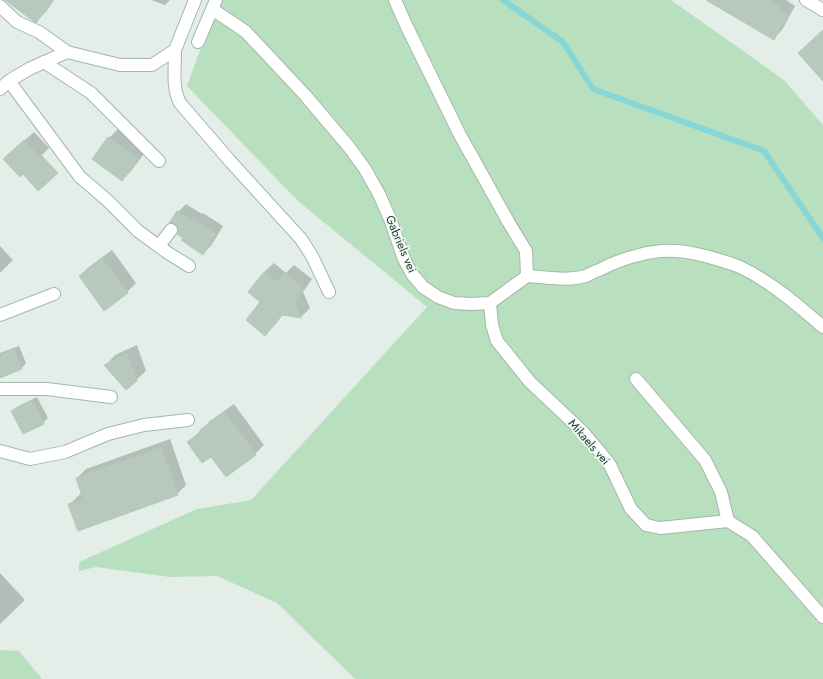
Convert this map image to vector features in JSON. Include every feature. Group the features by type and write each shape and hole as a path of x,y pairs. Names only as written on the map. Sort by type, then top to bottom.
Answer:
{"street":[{"path":"195,0 175,50 175,86 177,97 180,103 230,161 301,239 312,256 330,292"},
{"path":"395,0 460,135 526,251 527,276"},
{"path":"806,0 823,10"},
{"name":"Gabriels vei","path":"198,42 214,5 246,32 305,95 349,147 379,194 404,258 412,274 423,287 438,297 454,303 490,304"},
{"path":"0,6 17,22 39,32 67,52 120,65 152,65 175,50"},
{"path":"0,89 9,80 29,69 67,52"},
{"path":"44,62 90,93 159,161"},
{"path":"9,80 80,177 107,200 138,231 189,266"},
{"path":"159,246 171,230"},
{"path":"490,304 527,276 576,278 588,275 637,255 671,250 687,252 742,267 774,287 823,327"},
{"path":"0,315 54,294"},
{"name":"Mikaels vei","path":"490,304 492,325 497,342 530,382 583,432 599,451 610,465 631,509 646,524 660,528 728,521"},
{"path":"636,379 704,460 721,492 728,521 752,536 823,617"},
{"path":"0,389 47,389 111,397"},
{"path":"0,451 30,459 65,452 108,434 137,427 188,420"}],"green space":[{"path":"218,0 671,0 784,80 823,125 823,679 355,679 277,603 217,576 170,577 96,567 79,571 79,562 197,509 251,500 427,307 298,201 187,86"},
{"path":"0,650 19,651 42,679 0,679"}],"building":[{"path":"5,0 53,0 36,23"},
{"path":"706,0 768,0 780,7 778,9 788,15 774,40"},
{"path":"823,30 823,81 798,53"},
{"path":"108,137 138,159 122,181 92,159"},
{"path":"24,140 58,173 38,191 23,174 20,177 3,159"},
{"path":"177,211 216,234 203,255 181,240 183,238 177,234 178,227 175,224 169,223"},
{"path":"102,258 128,293 104,311 79,276"},
{"path":"264,272 277,282 284,273 304,289 294,302 301,318 282,315 265,336 246,320 260,302 248,292"},
{"path":"14,349 22,369 0,378 0,355"},
{"path":"127,353 137,381 126,390 104,365"},
{"path":"32,400 44,424 23,434 11,411"},
{"path":"225,412 256,455 226,477 211,457 202,463 187,442 201,432 200,430"},
{"path":"161,447 178,495 78,531 68,504 83,499 76,478"}],"waterway":[{"path":"503,0 563,42 593,89 764,151 823,238"}]}
